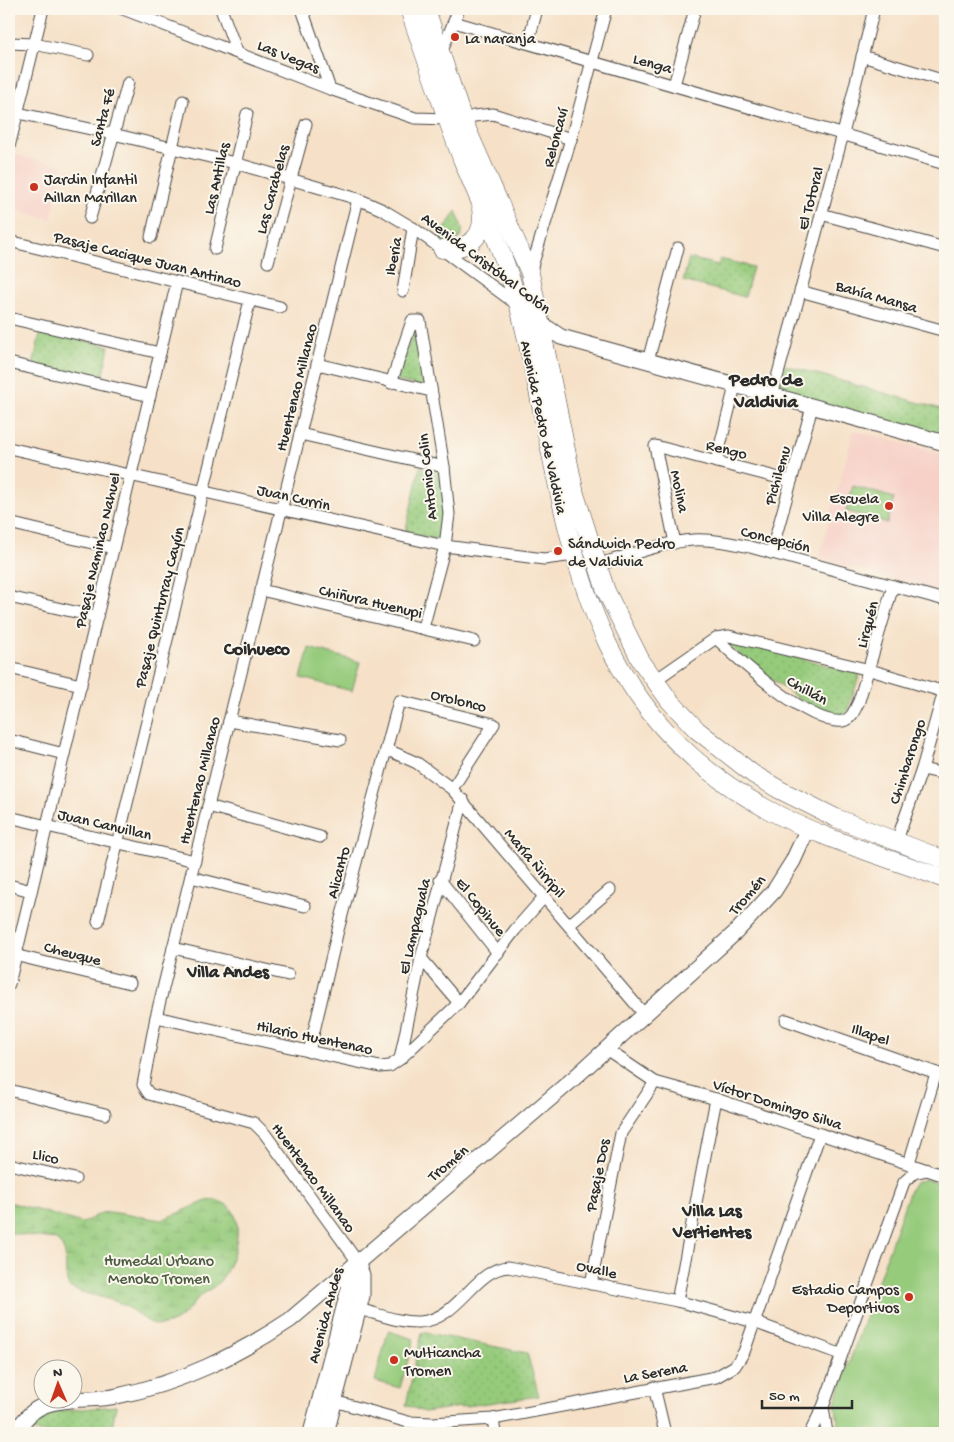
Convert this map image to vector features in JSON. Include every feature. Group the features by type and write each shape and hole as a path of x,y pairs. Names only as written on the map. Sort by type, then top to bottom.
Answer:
{"main road":[{"name":"Avenida Pedro de Valdivia","path":"409,9 455,119 530,273 542,326 562,438 596,565 616,615 654,681 682,716 712,744 780,790 836,818 945,860"},
{"name":"Avenida Pedro de Valdivia","path":"426,9 441,53 455,119 479,201 519,306 574,555 587,599 609,648 627,679 653,715 688,752 725,782 765,808 808,828 945,879"},
{"path":"442,250 466,246 475,238 481,223 479,201"},
{"path":"780,790 807,817 808,828"}],"street":[{"path":"9,148 13,112 43,9"},
{"name":"Las Vegas","path":"123,9 330,89 416,118 455,119 493,114 571,139"},
{"path":"221,9 237,52"},
{"path":"302,9 330,89"},
{"path":"441,53 459,9"},
{"path":"528,43 537,9"},
{"name":"Reloncaví","path":"530,273 571,139 606,9"},
{"path":"674,85 695,9"},
{"name":"El Totoral","path":"772,396 843,134 874,9"},
{"name":"Lenga","path":"454,22 945,164"},
{"path":"9,43 34,44 88,56"},
{"path":"862,56 945,81"},
{"name":"Santa Fé","path":"90,218 128,82"},
{"path":"151,237 183,102"},
{"name":"Avenida Cristóbal Colón","path":"13,112 235,163 358,199 383,210 413,228 519,306 542,326 561,337 945,443"},
{"name":"Las Antillas","path":"215,250 247,114"},
{"name":"Las Carabelas","path":"268,262 306,124"},
{"name":"Huentenao Millanao","path":"357,1261 265,1134 254,1123 146,1092 143,1081 156,1017 194,861 358,199"},
{"path":"821,214 945,248"},
{"name":"Iberia","path":"403,291 413,228"},
{"name":"Pasaje Cacique Juan Antinao","path":"9,241 280,307"},
{"path":"648,361 678,248"},
{"name":"Pasaje Naminao Nahuel","path":"9,984 12,954 31,891 47,826 177,282"},
{"name":"Bahía Mansa","path":"800,291 945,331"},
{"name":"Pasaje Quinturray Cayún","path":"98,922 250,300"},
{"path":"9,318 160,353"},
{"name":"Antonio Colin","path":"391,382 412,320 420,322 444,467 449,514 445,546 423,628"},
{"path":"9,363 150,396"},
{"path":"317,364 431,392"},
{"path":"716,462 735,386"},
{"name":"Pichilemu","path":"771,552 812,407"},
{"path":"300,434 444,467"},
{"name":"Rengo","path":"655,446 791,481"},
{"name":"Molina","path":"655,446 675,543"},
{"name":"Juan Currin","path":"9,448 445,546 544,559 574,555"},
{"path":"9,523 113,548"},
{"name":"Concepción","path":"596,565 675,543 692,540 721,541 771,552 945,600"},
{"name":"Lirquén","path":"870,670 892,586"},
{"name":"Chiñura Huenupi","path":"261,590 474,641"},
{"path":"9,597 97,617"},
{"name":"Chillán","path":"716,638 729,636 750,639 870,670 945,692"},
{"path":"654,681 716,638"},
{"name":"Chillán","path":"716,638 754,673 789,700 812,712 834,720 843,721 851,717 870,670"},
{"path":"9,668 81,685"},
{"name":"Chimbarongo","path":"897,840 922,769 945,692"},
{"name":"Alicanto","path":"309,1052 338,930 388,750 399,701"},
{"name":"Orolonco","path":"399,701 494,724 452,789"},
{"path":"229,721 340,740"},
{"path":"9,740 64,754"},
{"name":"María Ñirripil","path":"388,750 417,763 452,789 463,800 644,1014"},
{"path":"922,769 945,774"},
{"name":"El Lampaguala","path":"400,1059 421,958 440,880 463,800"},
{"path":"208,806 320,837"},
{"name":"Juan Canuillan","path":"9,817 194,861"},
{"name":"Tromén","path":"82,1400 113,1397 147,1390 218,1363 290,1320 606,1049 736,932 762,905 793,861 808,828"},
{"path":"191,877 305,906"},
{"name":"El Copihue","path":"440,880 498,953"},
{"path":"9,886 31,891"},
{"path":"569,926 610,890"},
{"name":"Hilario Huentenao","path":"156,1017 380,1067 390,1066 400,1059 459,1003 544,897"},
{"path":"173,948 288,975"},
{"name":"Cheuque","path":"12,954 130,982"},
{"path":"421,958 459,1003"},
{"name":"Illapel","path":"786,1020 941,1074"},
{"name":"Víctor Domingo Silva","path":"606,1049 654,1082 716,1099 945,1176"},
{"path":"909,1163 941,1074"},
{"name":"Pasaje Dos","path":"591,1284 621,1133 654,1082"},
{"path":"9,1090 105,1114"},
{"path":"677,1301 716,1099"},
{"name":"La Serena","path":"334,1401 414,1422 493,1419 654,1387 716,1377 728,1371 744,1352 820,1134"},
{"name":"Llico","path":"9,1164 75,1178"},
{"path":"810,1433 823,1407 840,1354 904,1182 914,1173 929,1170"},
{"name":"Avenida Andes","path":"326,1433 359,1309 362,1280 357,1261"},
{"name":"Avenida Andes","path":"311,1433 357,1261"},
{"name":"Ovalle","path":"359,1309 409,1321 428,1321 446,1314 492,1271 502,1267 514,1267 677,1301 754,1322 840,1354"},
{"path":"654,1387 665,1433"},
{"path":"823,1407 827,1433"},
{"path":"16,1433 23,1421 33,1410"},
{"path":"23,1433 33,1410"},
{"path":"493,1419 495,1433"}],"shaded area":[{"name":"Jardin Infantil Aillan Marillan","path":"10,154 63,165 51,219 9,209"},
{"name":"Escuela Villa Alegre","path":"854,430 945,455 945,593 819,558"}],"green space":[{"path":"456,211 462,228 461,237 453,243 445,245 438,239"},
{"path":"689,258 718,265 720,259 753,267 745,297 683,281"},
{"path":"415,325 425,387 397,381"},
{"path":"41,330 109,346 102,381 33,364"},
{"path":"785,365 945,410 945,438 777,392"},
{"path":"420,467 440,471 445,513 441,540 405,533"},
{"path":"853,486 894,498 887,523 846,511"},
{"path":"732,640 860,674 846,714 839,717 800,700 729,647"},
{"path":"309,648 360,662 352,691 301,678"},
{"name":"Estadio Campos Deportivos","path":"925,1179 945,1184 945,1433 840,1433 835,1403 910,1190 914,1183"},
{"name":"Humedal Urbano Menoko Tromen","path":"216,1200 231,1208 234,1213 237,1239 232,1258 219,1282 198,1298 179,1319 163,1325 153,1324 117,1302 69,1287 65,1254 60,1243 54,1239 9,1233 9,1202 83,1223 101,1213 110,1212 162,1220 206,1201"},
{"name":"Multicancha Tromen","path":"388,1331 414,1339 400,1388 375,1381"},
{"path":"422,1332 527,1353 539,1396 424,1412 406,1405"},
{"path":"116,1406 111,1433 30,1432 38,1416 47,1412"}],"place":[{"name":"La naranja","path":"455,37"},
{"name":"Jardin Infantil Aillan Marillan","path":"34,187"},
{"name":"Escuela Villa Alegre","path":"889,506"},
{"name":"Sándwich Pedro de Valdivia","path":"558,551"},
{"name":"Estadio Campos Deportivos","path":"909,1297"},
{"name":"Multicancha Tromen","path":"394,1360"}],"district":[{"name":"Pedro de Valdivia","path":"766,389"},
{"name":"Coihueco","path":"257,648"},
{"name":"Villa Andes","path":"228,971"},
{"name":"Villa Las Vertientes","path":"712,1220"}]}
